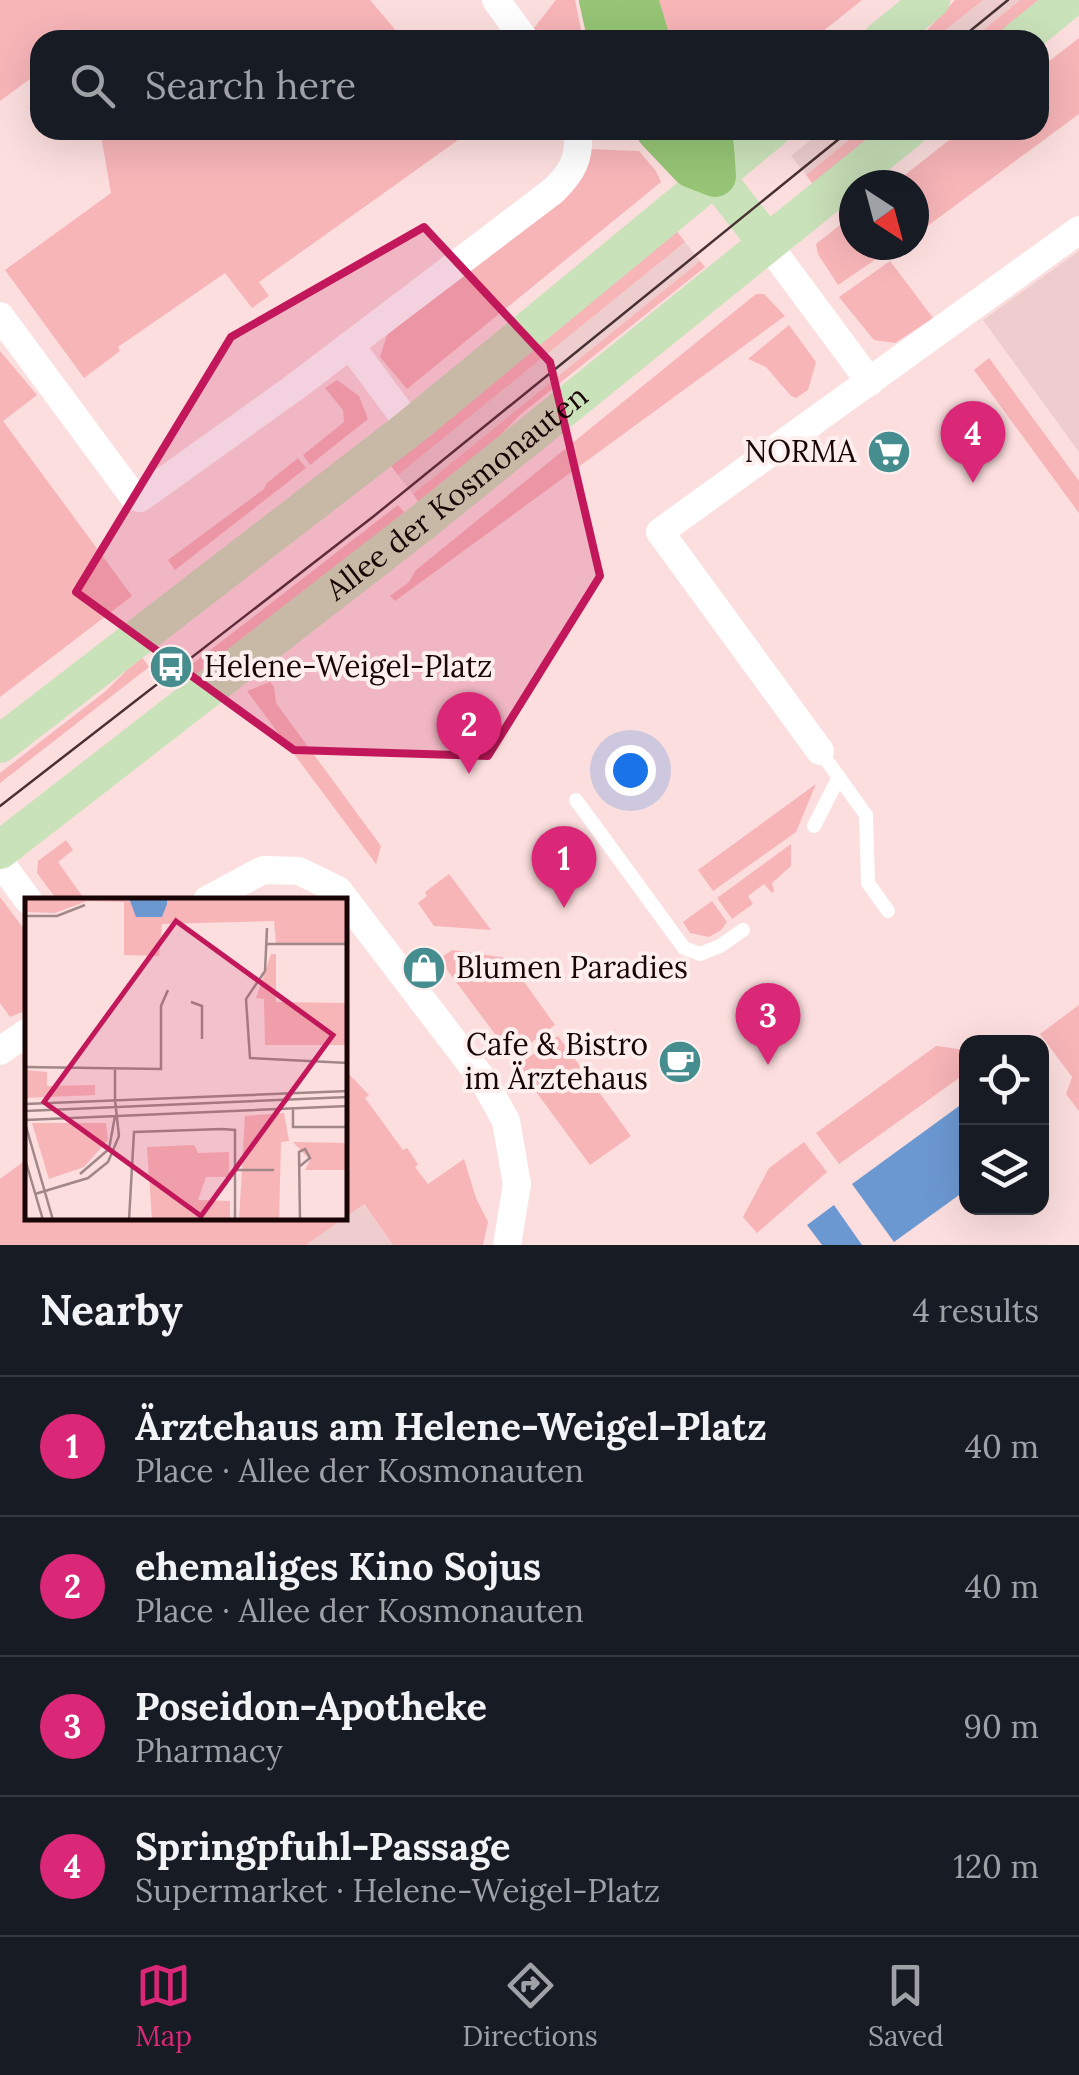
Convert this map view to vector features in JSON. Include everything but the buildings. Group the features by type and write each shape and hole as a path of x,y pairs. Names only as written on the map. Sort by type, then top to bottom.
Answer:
{"main road":[{"path":"600,0 607,30"},
{"path":"637,0 646,30"},
{"path":"894,30 932,0"},
{"path":"1030,30 1068,0"},
{"path":"666,140 692,166 715,176 767,244"},
{"path":"710,140 715,176"},
{"path":"0,744 411,427 759,140"},
{"name":"Allee der Kosmonauten","path":"0,850 439,508 896,140"}],"street":[{"path":"496,0 518,30"},
{"path":"1,318 133,496 140,498 553,191 577,162 579,140"},
{"path":"820,751 660,532 1079,230"},
{"path":"767,244 870,382"},
{"path":"350,345 411,427"},
{"path":"0,862 27,898"},
{"path":"212,898 263,870 299,871 338,890 344,898"},
{"path":"348,903 484,1082 506,1121 518,1184 507,1245"},
{"path":"0,1051 25,1034"}],"lane":[{"path":"820,751 866,814 868,883 888,911"},
{"path":"814,826 839,777"},
{"path":"576,800 684,948 700,954 743,930"}],"highlighted area":[{"path":"424,227 550,362 600,576 488,756 294,750 76,592 231,337"}],"shaded area":[{"path":"0,0 370,0 396,30 30,30 30,79 0,101"},
{"path":"556,0 575,0 581,30 534,28"},
{"path":"658,0 862,0 824,30 667,30"},
{"path":"955,0 983,0 946,30 927,30"},
{"path":"983,0 1020,0 983,30 946,30"},
{"path":"1020,0 1047,0 1010,30 983,30"},
{"path":"1079,38 1079,114 1049,136 1049,61"},
{"path":"102,140 458,140 259,282 269,296 252,308 225,273 118,347 120,351 84,378 5,270 111,193"},
{"path":"811,140 849,140 806,175 791,156"},
{"path":"849,140 875,140 816,188 806,175"},
{"path":"949,140 1044,140 929,225 929,170 911,170"},
{"path":"589,149 639,151 661,182 407,389 380,357 387,335 585,163"},
{"path":"839,226 839,260 875,260 838,285 816,244"},
{"path":"675,229 685,242 398,475 389,463"},
{"path":"685,242 700,261 413,494 398,475"},
{"path":"1079,251 1079,452 983,320"},
{"path":"700,261 705,267 521,414 472,464 420,504 413,494"},
{"path":"890,261 933,318 895,343 874,340 839,297"},
{"path":"756,294 764,294 785,316 395,601 390,596 409,582 416,570"},
{"path":"789,325 816,362 808,390 796,398 766,367 748,359"},
{"path":"0,351 37,395 3,421 132,596 0,697"},
{"path":"989,358 1079,481 1079,513 974,370"},
{"path":"337,380 359,396 368,419 310,465 303,455 344,422 343,410 325,388"},
{"path":"298,458 306,468 175,570 168,560 264,489"},
{"path":"398,505 409,518 197,681 187,668"},
{"path":"141,656 149,667 0,783 0,773 106,691"},
{"path":"270,682 276,703 381,846 376,864 247,691"},
{"path":"816,784 796,832 713,891 698,870"},
{"path":"66,840 73,850 58,862 84,898 56,898 37,873 38,861"},
{"path":"791,844 791,866 772,883 774,891 764,884 748,896 753,904 732,919 717,898"},
{"path":"449,874 491,930 434,926 418,903 427,896 425,892"},
{"path":"0,897 25,930 25,1011 10,1017 0,1003"},
{"path":"712,901 727,922 709,937 690,933 683,922"},
{"path":"452,950 507,958 555,1025 512,1057 439,959"},
{"path":"1079,1005 1079,1111 1066,1094 1072,1077 1049,1046 1049,1035 1040,1034"},
{"path":"558,1036 631,1136 590,1165 517,1066"},
{"path":"936,1046 959,1049 959,1078 839,1164 816,1133"},
{"path":"348,1073 369,1095 365,1098 403,1150 407,1148 428,1184 464,1159 488,1222 483,1245 393,1245 364,1204 348,1215"},
{"path":"804,1142 827,1172 757,1233 743,1217 769,1168"},
{"path":"25,1160 25,1220 341,1220 306,1245 0,1245 0,1179"},
{"path":"363,1204 393,1245 306,1245 341,1220 348,1220 348,1215"}],"water":[{"path":"959,1106 959,1195 894,1242 852,1184"},
{"path":"834,1205 862,1245 822,1245 807,1225"}],"tram line":[{"path":"971,30 1008,0"},
{"path":"0,806 374,516 838,140"}],"place":[{"name":"NORMA","path":"889,452"},
{"name":"Springpfuhl-Passage","path":"973,483"},
{"name":"Helene-Weigel-Platz","path":"171,667"},
{"name":"ehemaliges Kino Sojus","path":"469,774"},
{"name":"Ärztehaus am Helene-Weigel-Platz","path":"564,908"},
{"name":"Blumen Paradies","path":"424,968"},
{"name":"Cafe & Bistro im Ärztehaus","path":"680,1062"},
{"name":"Poseidon-Apotheke","path":"768,1065"}]}
